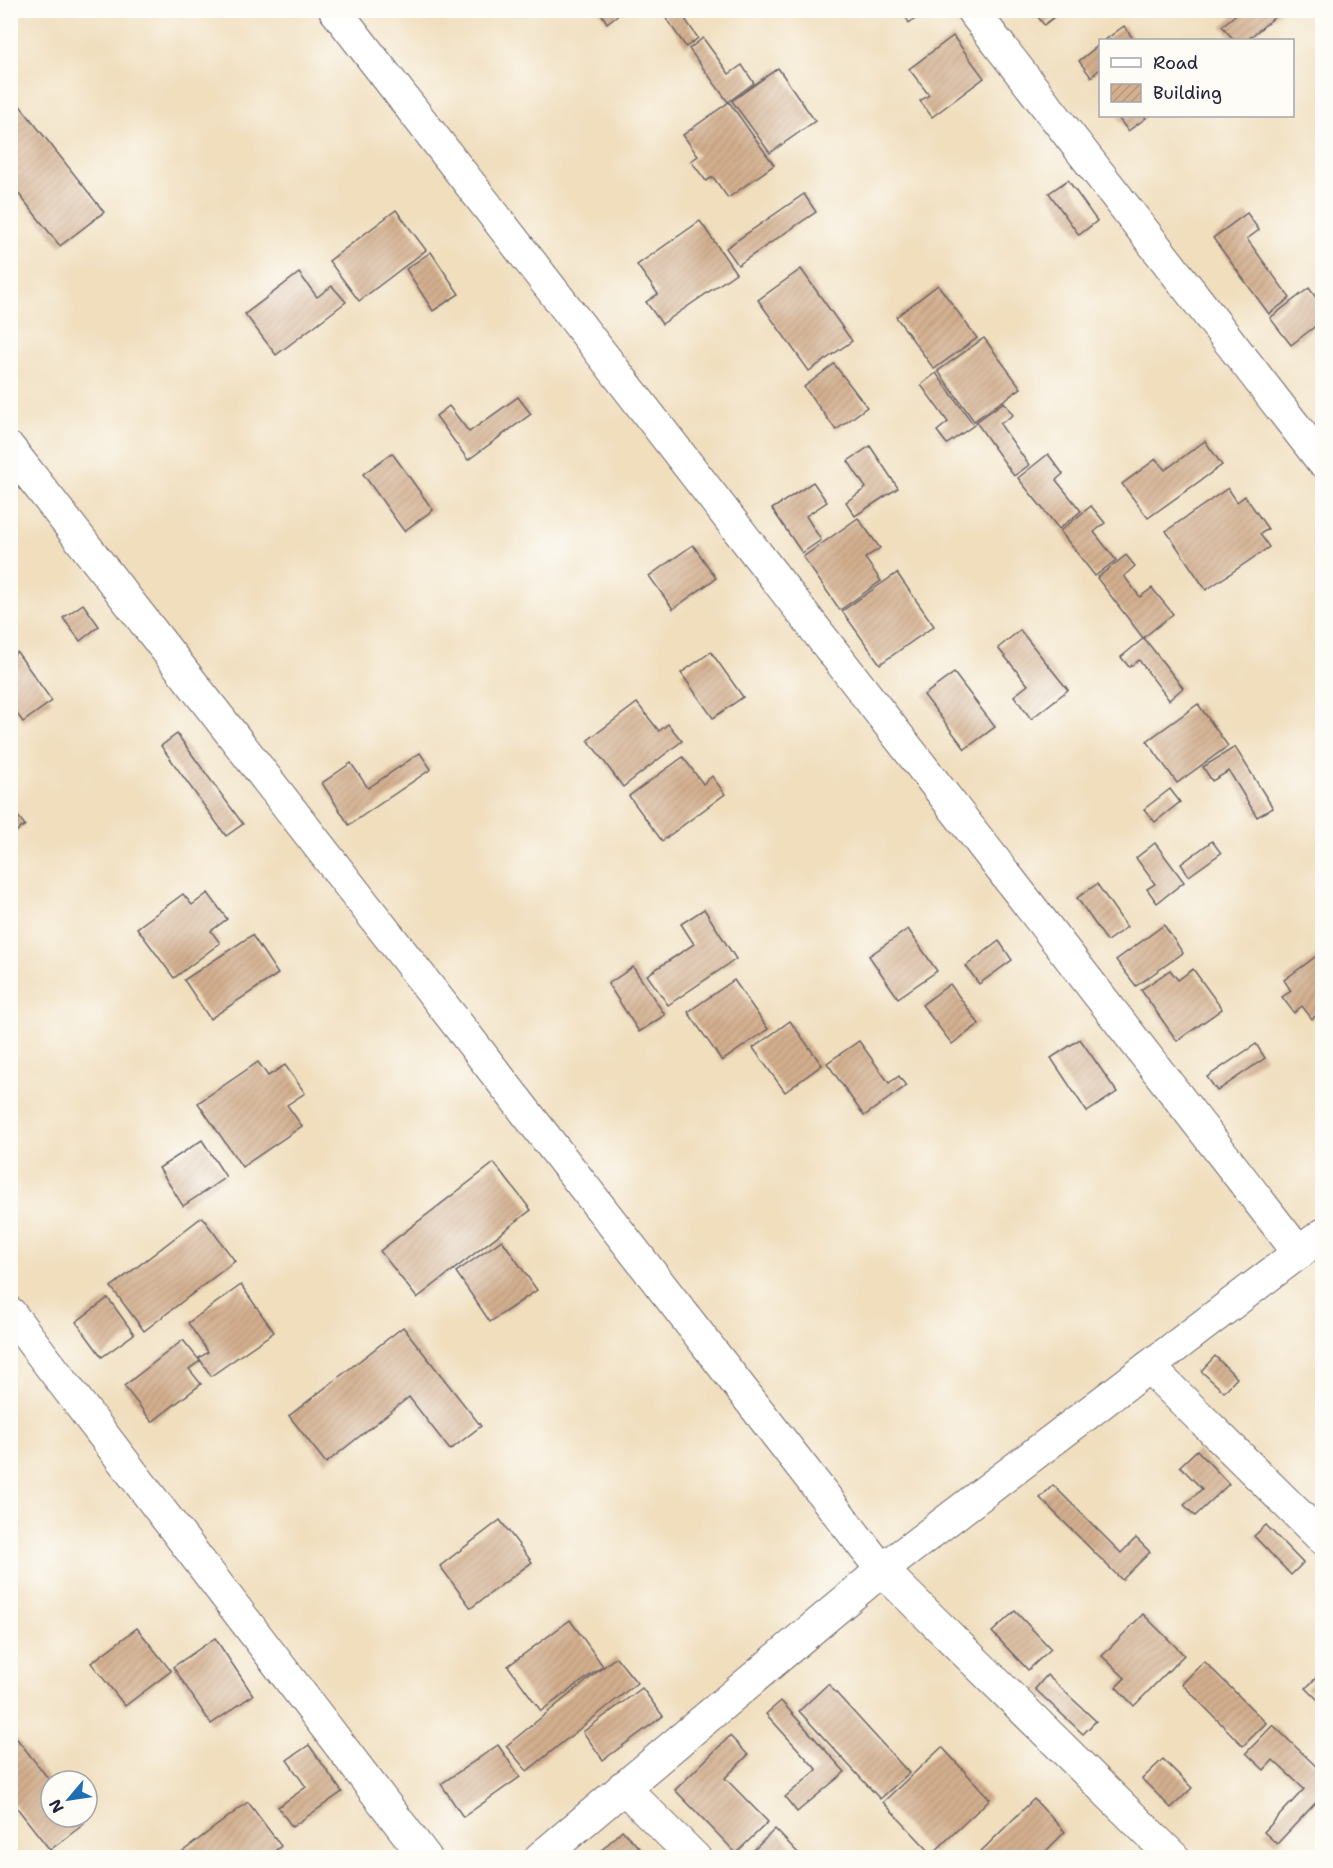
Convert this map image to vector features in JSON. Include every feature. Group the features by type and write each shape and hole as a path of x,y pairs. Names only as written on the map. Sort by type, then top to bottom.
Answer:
{"street":[{"path":"335,10 1311,1244 882,1570 540,1857"},
{"path":"972,10 1323,461"},
{"path":"10,449 882,1570 1174,1857"},
{"path":"10,1313 426,1857"},
{"path":"1149,1367 1323,1538"},
{"path":"623,1787 695,1857"}],"building":[{"path":"599,10 624,10 607,23"},
{"path":"660,10 679,10 698,38 686,47"},
{"path":"902,10 929,10 909,23"},
{"path":"1033,10 1063,10 1044,25"},
{"path":"1241,10 1283,10 1248,39 1233,39 1222,26"},
{"path":"1124,26 1133,39 1106,39"},
{"path":"953,36 984,78 932,117 920,101 929,95 909,69"},
{"path":"703,38 729,74 742,65 754,83 728,102 689,49"},
{"path":"1099,45 1099,70 1091,77 1079,61"},
{"path":"778,68 815,121 770,153 732,101"},
{"path":"10,93 104,212 60,246 10,183"},
{"path":"729,102 774,165 728,198 713,177 706,181 691,161 698,156 683,135"},
{"path":"1118,117 1146,117 1146,118 1128,131"},
{"path":"1068,180 1097,221 1079,235 1049,193"},
{"path":"804,194 816,212 738,265 726,248"},
{"path":"396,210 426,250 359,301 329,261"},
{"path":"1247,213 1259,230 1247,239 1290,298 1269,314 1213,238"},
{"path":"700,221 736,273 662,324 646,302 658,294 637,265"},
{"path":"431,252 459,294 433,311 406,269"},
{"path":"801,269 852,341 809,371 758,300"},
{"path":"299,273 317,297 332,286 346,302 276,355 245,314"},
{"path":"938,285 977,338 934,369 896,317"},
{"path":"1309,288 1322,306 1322,321 1291,345 1270,318"},
{"path":"984,338 1021,388 974,421 938,371"},
{"path":"834,364 867,407 836,430 804,387"},
{"path":"936,373 974,425 947,444 937,431 948,422 921,385"},
{"path":"518,397 531,414 468,460 436,416 449,406 469,432"},
{"path":"1004,402 1013,415 1000,424 1029,465 1014,476 976,422"},
{"path":"1205,441 1222,465 1148,518 1122,484 1156,459 1165,470"},
{"path":"870,446 898,488 855,516 846,502 866,488 848,461"},
{"path":"392,453 433,510 404,531 363,474"},
{"path":"1048,454 1063,474 1056,480 1081,511 1059,529 1018,478"},
{"path":"813,482 827,502 806,516 821,540 802,553 772,509"},
{"path":"1228,488 1237,502 1245,496 1268,529 1260,534 1269,547 1206,590 1166,531"},
{"path":"1091,506 1105,523 1094,532 1116,560 1095,576 1060,531"},
{"path":"858,518 880,548 865,558 881,581 840,610 803,557"},
{"path":"693,545 716,578 673,609 649,576"},
{"path":"1126,555 1135,566 1124,576 1140,597 1152,588 1173,614 1143,638 1097,578"},
{"path":"897,573 934,626 880,664 842,611"},
{"path":"83,604 99,626 80,641 63,618"},
{"path":"1020,630 1068,690 1031,719 1014,696 1028,685 998,648"},
{"path":"1144,638 1183,688 1169,700 1139,660 1129,667 1121,657"},
{"path":"17,652 52,701 23,722 10,704 10,657"},
{"path":"711,652 743,697 713,718 681,673"},
{"path":"954,673 995,727 965,749 924,695"},
{"path":"637,703 659,731 668,724 682,741 623,787 588,740"},
{"path":"1198,704 1228,746 1177,783 1147,741"},
{"path":"177,734 243,824 226,836 161,746"},
{"path":"1235,747 1273,808 1257,817 1229,771 1212,781 1203,767"},
{"path":"420,753 431,769 349,825 322,783 351,763 368,788"},
{"path":"683,757 703,784 712,776 725,794 662,841 629,796"},
{"path":"1170,789 1180,802 1155,822 1144,809"},
{"path":"10,806 25,825 10,836"},
{"path":"1212,841 1221,853 1189,876 1181,864"},
{"path":"1155,843 1184,882 1157,903 1147,889 1155,884 1136,858"},
{"path":"1097,884 1127,927 1107,941 1077,898"},
{"path":"208,893 227,919 211,931 220,943 174,978 137,928 183,894 192,905"},
{"path":"704,909 736,959 668,1005 647,975 694,944 681,924"},
{"path":"1164,925 1183,953 1136,986 1116,960"},
{"path":"908,929 937,971 898,998 869,956"},
{"path":"252,935 278,974 210,1019 184,980"},
{"path":"999,941 1012,960 979,984 966,966"},
{"path":"1322,952 1322,1011 1312,1019 1302,1006 1294,1013 1282,997 1291,991 1284,980"},
{"path":"633,967 665,1015 639,1032 608,984"},
{"path":"1193,969 1222,1009 1177,1041 1141,990 1170,970 1178,980"},
{"path":"734,980 768,1029 722,1061 688,1012"},
{"path":"950,984 979,1024 952,1044 922,1005"},
{"path":"790,1021 822,1065 785,1092 753,1048"},
{"path":"1080,1039 1117,1092 1087,1112 1051,1058"},
{"path":"859,1041 889,1083 899,1076 906,1086 864,1116 827,1063"},
{"path":"1256,1044 1265,1058 1217,1091 1207,1077"},
{"path":"258,1062 268,1076 285,1065 305,1093 287,1105 302,1126 242,1167 198,1103"},
{"path":"202,1140 226,1177 183,1206 159,1168"},
{"path":"494,1163 531,1210 417,1298 380,1251"},
{"path":"202,1217 235,1261 144,1331 111,1287"},
{"path":"502,1240 537,1290 490,1322 456,1272"},
{"path":"241,1285 274,1332 211,1376 199,1358 208,1352 188,1323"},
{"path":"108,1298 134,1334 102,1357 76,1322"},
{"path":"403,1327 481,1426 450,1450 409,1397 326,1463 289,1416"},
{"path":"183,1340 200,1361 189,1369 201,1384 152,1422 124,1386"},
{"path":"1215,1356 1237,1378 1224,1392 1201,1371"},
{"path":"1197,1450 1229,1484 1195,1516 1184,1505 1202,1489 1180,1466"},
{"path":"1053,1485 1121,1553 1136,1538 1150,1552 1122,1580 1040,1498"},
{"path":"500,1520 532,1562 471,1608 440,1566"},
{"path":"1266,1525 1303,1563 1291,1575 1254,1536"},
{"path":"1015,1611 1051,1649 1028,1670 992,1632"},
{"path":"1143,1614 1184,1655 1134,1706 1116,1687 1125,1678 1102,1656"},
{"path":"570,1620 603,1666 541,1711 508,1666"},
{"path":"137,1628 171,1671 125,1706 91,1663"},
{"path":"215,1638 253,1695 211,1724 173,1667"},
{"path":"616,1657 637,1683 527,1771 506,1746"},
{"path":"1204,1661 1266,1723 1243,1746 1182,1684"},
{"path":"1322,1672 1322,1704 1306,1688"},
{"path":"1047,1675 1096,1721 1083,1734 1035,1689"},
{"path":"828,1684 909,1773 880,1799 799,1711"},
{"path":"642,1688 663,1716 603,1760 583,1732"},
{"path":"781,1701 845,1772 797,1812 785,1797 817,1770 766,1714"},
{"path":"1273,1725 1322,1772 1322,1796 1277,1844 1264,1832 1304,1789 1273,1760 1264,1770 1246,1753"},
{"path":"10,1730 41,1769 39,1829 77,1829 50,1850 10,1799"},
{"path":"730,1736 748,1755 725,1778 768,1822 736,1853 675,1790"},
{"path":"309,1745 342,1792 292,1827 278,1807 306,1787 287,1760"},
{"path":"498,1745 520,1777 463,1817 441,1784"},
{"path":"942,1747 990,1799 932,1854 883,1802"},
{"path":"1163,1759 1192,1788 1171,1808 1142,1779"},
{"path":"1034,1799 1065,1832 1039,1858 974,1858"},
{"path":"248,1802 281,1846 266,1858 174,1858"},
{"path":"775,1829 803,1858 746,1858"},
{"path":"622,1830 649,1858 594,1858"}]}
